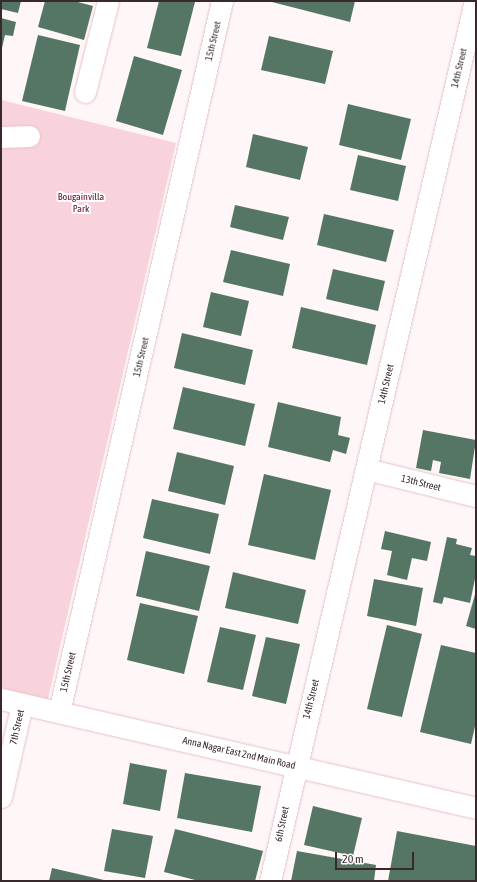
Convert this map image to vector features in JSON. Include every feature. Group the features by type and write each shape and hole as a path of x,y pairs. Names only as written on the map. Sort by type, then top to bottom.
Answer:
{"street":[{"path":"85,92 108,1"},
{"name":"15th Street","path":"59,712 222,1"},
{"name":"14th Street","path":"295,766 475,1"},
{"path":"1,138 29,136"},
{"name":"13th Street","path":"366,469 476,496"},
{"name":"Anna Nagar East 2nd Main Road","path":"1,699 476,808"},
{"name":"7th Street","path":"1,797 22,704"},
{"name":"6th Street","path":"270,881 295,766"}],"green space":[{"name":"Bougainvilla Park","path":"1,100 176,143 48,699 1,688"}],"building":[{"path":"1,1 21,1 18,13 1,9"},
{"path":"45,1 74,1 93,6 84,40 38,27"},
{"path":"159,1 195,2 181,56 147,48"},
{"path":"268,1 355,1 350,22"},
{"path":"1,18 16,22 13,36 5,35 2,48"},
{"path":"38,35 80,45 65,111 22,101"},
{"path":"269,36 333,51 325,84 261,70"},
{"path":"134,56 182,70 163,135 116,121"},
{"path":"348,104 411,119 401,160 339,145"},
{"path":"253,134 308,147 300,180 246,167"},
{"path":"358,155 406,166 398,201 350,190"},
{"path":"235,205 289,217 283,240 230,227"},
{"path":"324,214 394,230 386,262 317,245"},
{"path":"231,250 290,264 283,296 223,282"},
{"path":"333,269 385,281 378,311 326,299"},
{"path":"211,292 249,301 241,336 203,327"},
{"path":"301,307 376,325 367,365 292,348"},
{"path":"182,333 253,350 245,385 174,368"},
{"path":"183,387 255,404 245,446 173,429"},
{"path":"278,402 341,417 338,435 350,438 346,454 333,450 330,462 268,447"},
{"path":"423,430 476,440 470,479 439,473 441,462 433,460 431,471 416,468"},
{"path":"177,452 234,466 225,505 168,491"},
{"path":"264,474 331,490 315,560 248,545"},
{"path":"152,499 219,514 210,554 143,538"},
{"path":"385,531 431,542 427,561 412,558 407,580 387,575 392,551 381,549"},
{"path":"447,537 457,539 456,544 472,548 470,555 476,556 476,574 470,603 444,597 442,604 433,602"},
{"path":"146,551 210,566 199,611 136,596"},
{"path":"233,572 306,590 298,624 225,608"},
{"path":"374,579 423,588 416,626 367,616"},
{"path":"476,591 476,629 466,626"},
{"path":"140,603 198,616 184,674 127,660"},
{"path":"387,625 422,634 402,717 367,709"},
{"path":"220,627 256,635 243,690 207,682"},
{"path":"266,637 300,644 286,704 252,696"},
{"path":"441,645 476,653 476,722 471,744 420,732"},
{"path":"130,763 167,770 160,811 123,804"},
{"path":"185,773 261,786 252,832 177,818"},
{"path":"313,806 362,818 353,856 304,845"},
{"path":"112,829 153,836 145,878 104,871"},
{"path":"175,829 263,851 255,881 199,881 164,872"},
{"path":"397,831 476,846 476,881 388,881"},
{"path":"297,851 376,865 374,881 291,881"},
{"path":"52,868 104,880 104,881 49,881"}]}
